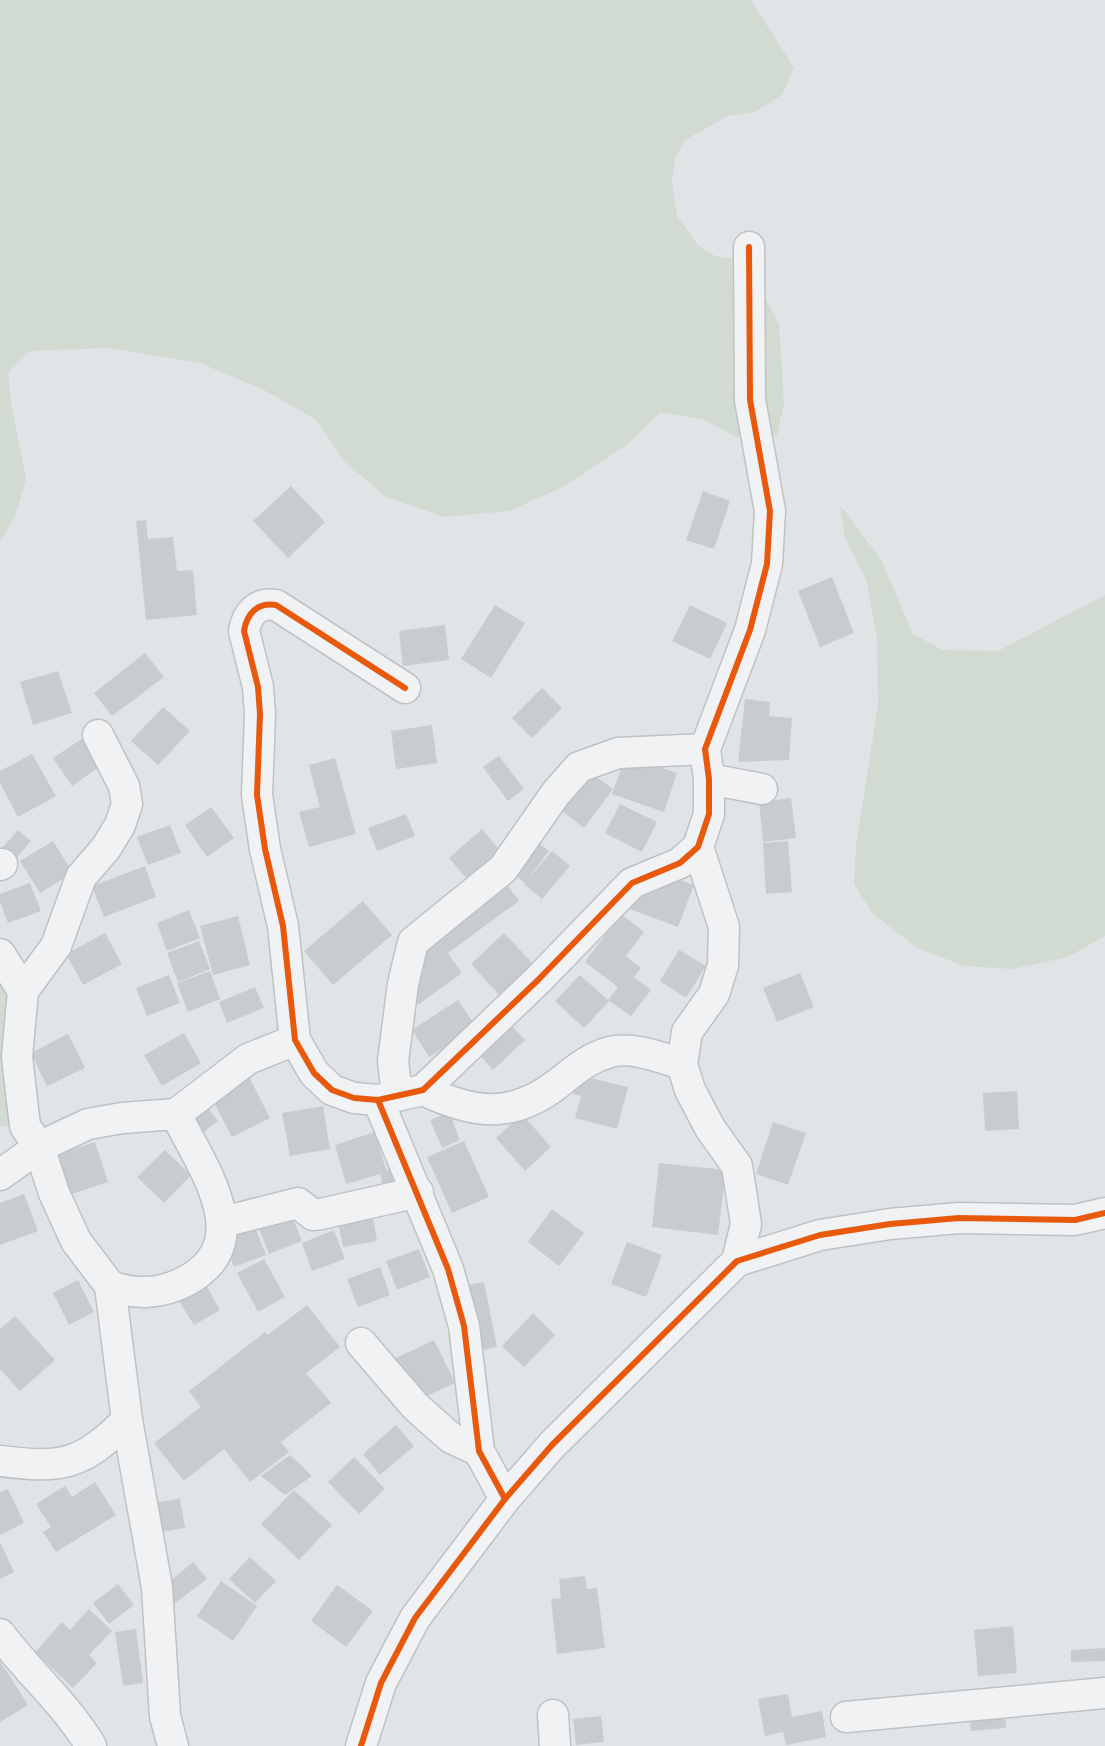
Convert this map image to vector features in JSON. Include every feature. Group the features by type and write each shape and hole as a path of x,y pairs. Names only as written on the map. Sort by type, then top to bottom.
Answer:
{"street":[{"path":"399,1096 538,980 632,884 680,863 698,847 709,814 709,779 705,749 750,630 767,564 770,511 750,400 749,247"},
{"path":"405,688 276,605 264,604 256,608 245,622 244,631 258,687 260,714 257,795 265,849 283,926 295,1040 314,1073 332,1090 354,1098 399,1096 476,1110 505,1109 536,1099 578,1065 612,1052 639,1052 682,1064"},
{"path":"98,735 121,778 127,804 120,825 106,848 81,877 56,946 23,991 17,1057 21,1133 54,1193 75,1240 110,1286 127,1420 157,1587 165,1716 173,1746"},
{"path":"505,1499 479,1451 464,1326 448,1269 418,1192 393,1061 403,984 413,942 503,869 556,793 579,767 618,753 705,749"},
{"path":"709,779 762,789"},
{"path":"698,847 724,927 723,965 714,994 687,1032 682,1064 690,1090 710,1128 737,1166 746,1224 737,1261"},
{"path":"0,954 23,991"},
{"path":"21,1133 122,1118 176,1114 248,1059 295,1040"},
{"path":"110,1286 128,1293 156,1291 179,1285 204,1272 218,1250 223,1222 212,1185 176,1114"},
{"path":"0,1175 21,1133"},
{"path":"223,1222 298,1203 313,1215 418,1192"},
{"path":"362,1746 381,1683 415,1618 505,1499 552,1445 737,1261 820,1235 890,1224 959,1218 1075,1220 1105,1213"},
{"path":"361,1342 416,1407 451,1438 479,1451"},
{"path":"0,1461 29,1465 69,1462 99,1448 127,1420"},
{"path":"0,1634 22,1663 57,1696 91,1746"},
{"path":"846,1717 1105,1693"},
{"path":"552,1715 555,1746"}],"shaded area":[{"path":"0,0 751,0 794,68 782,95 755,112 728,116 685,140 675,159 672,182 677,216 698,245 715,256 746,261 779,324 784,404 777,435 736,437 704,420 660,412 629,443 563,487 509,511 444,517 386,497 345,462 315,419 262,389 200,363 108,348 30,351 8,373 26,479 16,514 0,541"},
{"path":"840,505 881,559 913,634 943,650 998,651 1105,595 1105,936 1068,957 1012,969 964,966 917,948 872,913 854,884 856,846 878,704 877,638 866,579 845,538"},
{"path":"0,954 7,963 25,1126 0,1126"}],"building":[{"path":"291,486 325,522 288,558 253,521"},
{"path":"703,491 730,501 714,549 686,540"},
{"path":"146,520 148,539 173,537 177,571 193,570 197,615 146,620 136,521"},
{"path":"832,577 854,633 820,647 798,591"},
{"path":"495,605 525,623 491,678 461,659"},
{"path":"690,605 727,623 710,659 672,641"},
{"path":"445,625 449,660 403,666 399,631"},
{"path":"145,653 164,677 112,716 94,693"},
{"path":"58,671 72,713 33,725 20,682"},
{"path":"542,688 562,708 532,738 512,718"},
{"path":"745,699 770,702 769,716 792,718 789,760 738,762"},
{"path":"163,707 190,731 158,765 131,741"},
{"path":"432,725 437,763 396,769 391,731"},
{"path":"86,736 105,763 72,786 53,758"},
{"path":"32,754 56,796 18,817 0,783 0,771"},
{"path":"626,755 677,773 664,812 612,794"},
{"path":"499,756 524,789 508,801 483,767"},
{"path":"335,758 356,834 309,847 299,812 320,807 309,765"},
{"path":"587,770 613,789 584,828 558,808"},
{"path":"791,798 796,838 763,842 759,802"},
{"path":"620,804 657,822 642,852 605,833"},
{"path":"211,807 234,838 207,857 185,825"},
{"path":"406,814 415,836 377,851 368,828"},
{"path":"170,825 181,853 148,865 137,837"},
{"path":"482,829 501,852 468,880 449,858"},
{"path":"18,830 31,841 16,859 2,848"},
{"path":"531,837 549,851 525,883 507,869"},
{"path":"53,841 73,873 40,893 20,861"},
{"path":"788,841 792,892 766,894 763,843"},
{"path":"552,851 570,866 542,899 524,884"},
{"path":"145,866 156,897 104,917 92,886"},
{"path":"663,874 694,885 678,927 627,908 636,883 657,891"},
{"path":"503,879 519,901 448,953 462,973 418,1005 410,988 420,946"},
{"path":"30,883 41,911 8,923 0,902 0,894"},
{"path":"363,901 392,935 333,985 304,951"},
{"path":"189,910 200,938 167,951 157,923"},
{"path":"621,914 644,932 626,956 641,968 634,977 651,990 631,1016 608,1000 618,987 585,962"},
{"path":"238,916 250,965 213,975 200,926"},
{"path":"105,933 122,964 83,985 66,954"},
{"path":"504,933 533,964 499,995 471,964"},
{"path":"199,941 210,969 178,982 167,953"},
{"path":"679,950 706,966 686,998 660,981"},
{"path":"210,971 220,999 188,1012 177,983"},
{"path":"800,973 814,1007 777,1022 763,988"},
{"path":"169,975 180,1003 147,1016 136,988"},
{"path":"580,975 609,1001 584,1028 555,1001"},
{"path":"255,987 264,1008 227,1023 219,1002"},
{"path":"458,1000 476,1027 429,1057 412,1030"},
{"path":"509,1023 525,1040 493,1070 477,1052"},
{"path":"184,1033 201,1063 162,1086 144,1055"},
{"path":"68,1034 85,1068 47,1086 31,1053"},
{"path":"578,1075 628,1087 617,1129 575,1118 581,1096 573,1094"},
{"path":"249,1077 270,1118 232,1137 211,1097"},
{"path":"1017,1091 1019,1129 985,1131 983,1093"},
{"path":"205,1104 218,1121 199,1136 186,1119"},
{"path":"323,1106 330,1149 290,1156 282,1113"},
{"path":"449,1112 460,1140 442,1148 430,1120"},
{"path":"522,1114 551,1147 525,1171 496,1138"},
{"path":"773,1122 806,1133 788,1185 756,1174"},
{"path":"375,1132 386,1170 399,1167 404,1186 385,1192 380,1174 346,1184 335,1145"},
{"path":"464,1141 489,1197 452,1213 427,1157"},
{"path":"95,1142 108,1182 69,1195 56,1155"},
{"path":"165,1150 191,1175 164,1203 137,1177"},
{"path":"659,1163 726,1170 718,1235 652,1227"},
{"path":"24,1194 38,1231 0,1245 0,1203"},
{"path":"552,1209 584,1233 559,1266 528,1242"},
{"path":"372,1211 377,1241 343,1247 337,1218"},
{"path":"291,1213 302,1241 269,1254 258,1226"},
{"path":"255,1227 266,1255 234,1267 223,1239"},
{"path":"334,1230 345,1259 312,1271 302,1243"},
{"path":"627,1242 662,1255 646,1297 611,1284"},
{"path":"419,1249 430,1277 397,1290 386,1261"},
{"path":"264,1259 285,1297 258,1312 237,1273"},
{"path":"380,1267 390,1295 358,1307 347,1279"},
{"path":"78,1280 94,1312 69,1325 53,1293"},
{"path":"203,1280 220,1310 194,1325 176,1296"},
{"path":"484,1282 497,1347 473,1352 461,1286"},
{"path":"307,1305 340,1347 306,1373 331,1403 281,1442 289,1452 250,1482 224,1449 184,1481 154,1443 201,1407 189,1391 265,1332 268,1335"},
{"path":"533,1313 555,1335 524,1367 502,1346"},
{"path":"15,1316 55,1360 20,1391 0,1369 0,1329"},
{"path":"434,1340 455,1383 416,1401 396,1358"},
{"path":"396,1425 414,1446 380,1475 363,1454"},
{"path":"290,1455 312,1476 285,1495 261,1476"},
{"path":"354,1457 385,1489 359,1514 328,1482"},
{"path":"95,1482 116,1515 56,1552 43,1532 51,1527 36,1504 65,1486 72,1497"},
{"path":"8,1489 24,1523 0,1535 0,1492"},
{"path":"294,1490 332,1525 299,1560 261,1524"},
{"path":"180,1499 185,1528 150,1534 145,1504"},
{"path":"0,1542 14,1572 0,1579"},
{"path":"250,1557 276,1581 255,1603 229,1579"},
{"path":"193,1562 207,1579 171,1606 158,1591"},
{"path":"585,1576 587,1589 597,1588 605,1648 557,1654 551,1599 561,1598 559,1579"},
{"path":"221,1581 257,1606 233,1641 197,1616"},
{"path":"118,1584 134,1605 109,1624 93,1603"},
{"path":"337,1585 373,1611 346,1647 311,1621"},
{"path":"89,1609 112,1631 89,1655 97,1663 73,1688 35,1652 62,1622 70,1630"},
{"path":"1013,1626 1017,1673 978,1676 974,1630"},
{"path":"136,1629 143,1683 123,1686 115,1632"},
{"path":"1105,1648 1105,1661 1071,1662 1071,1650"},
{"path":"0,1661 28,1705 0,1722"},
{"path":"788,1694 792,1717 822,1711 826,1737 786,1745 783,1732 765,1736 758,1699"},
{"path":"601,1716 604,1742 576,1745 573,1719"},
{"path":"1005,1717 1006,1728 971,1731 970,1720"}],"cycle path":[{"path":"378,1100 423,1090 538,980 632,883 680,863 698,847 709,814 709,779 705,749 750,630 767,564 770,511 750,400 749,247"},
{"path":"405,688 276,605 264,605 254,610 245,625 244,631 258,687 260,714 257,795 265,849 283,926 295,1040 314,1073 332,1090 354,1098 378,1100 448,1269 464,1326 479,1451 505,1499"},
{"path":"361,1746 381,1683 415,1618 505,1499 552,1445 737,1261 820,1235 890,1224 959,1218 1075,1220 1105,1213"}]}
